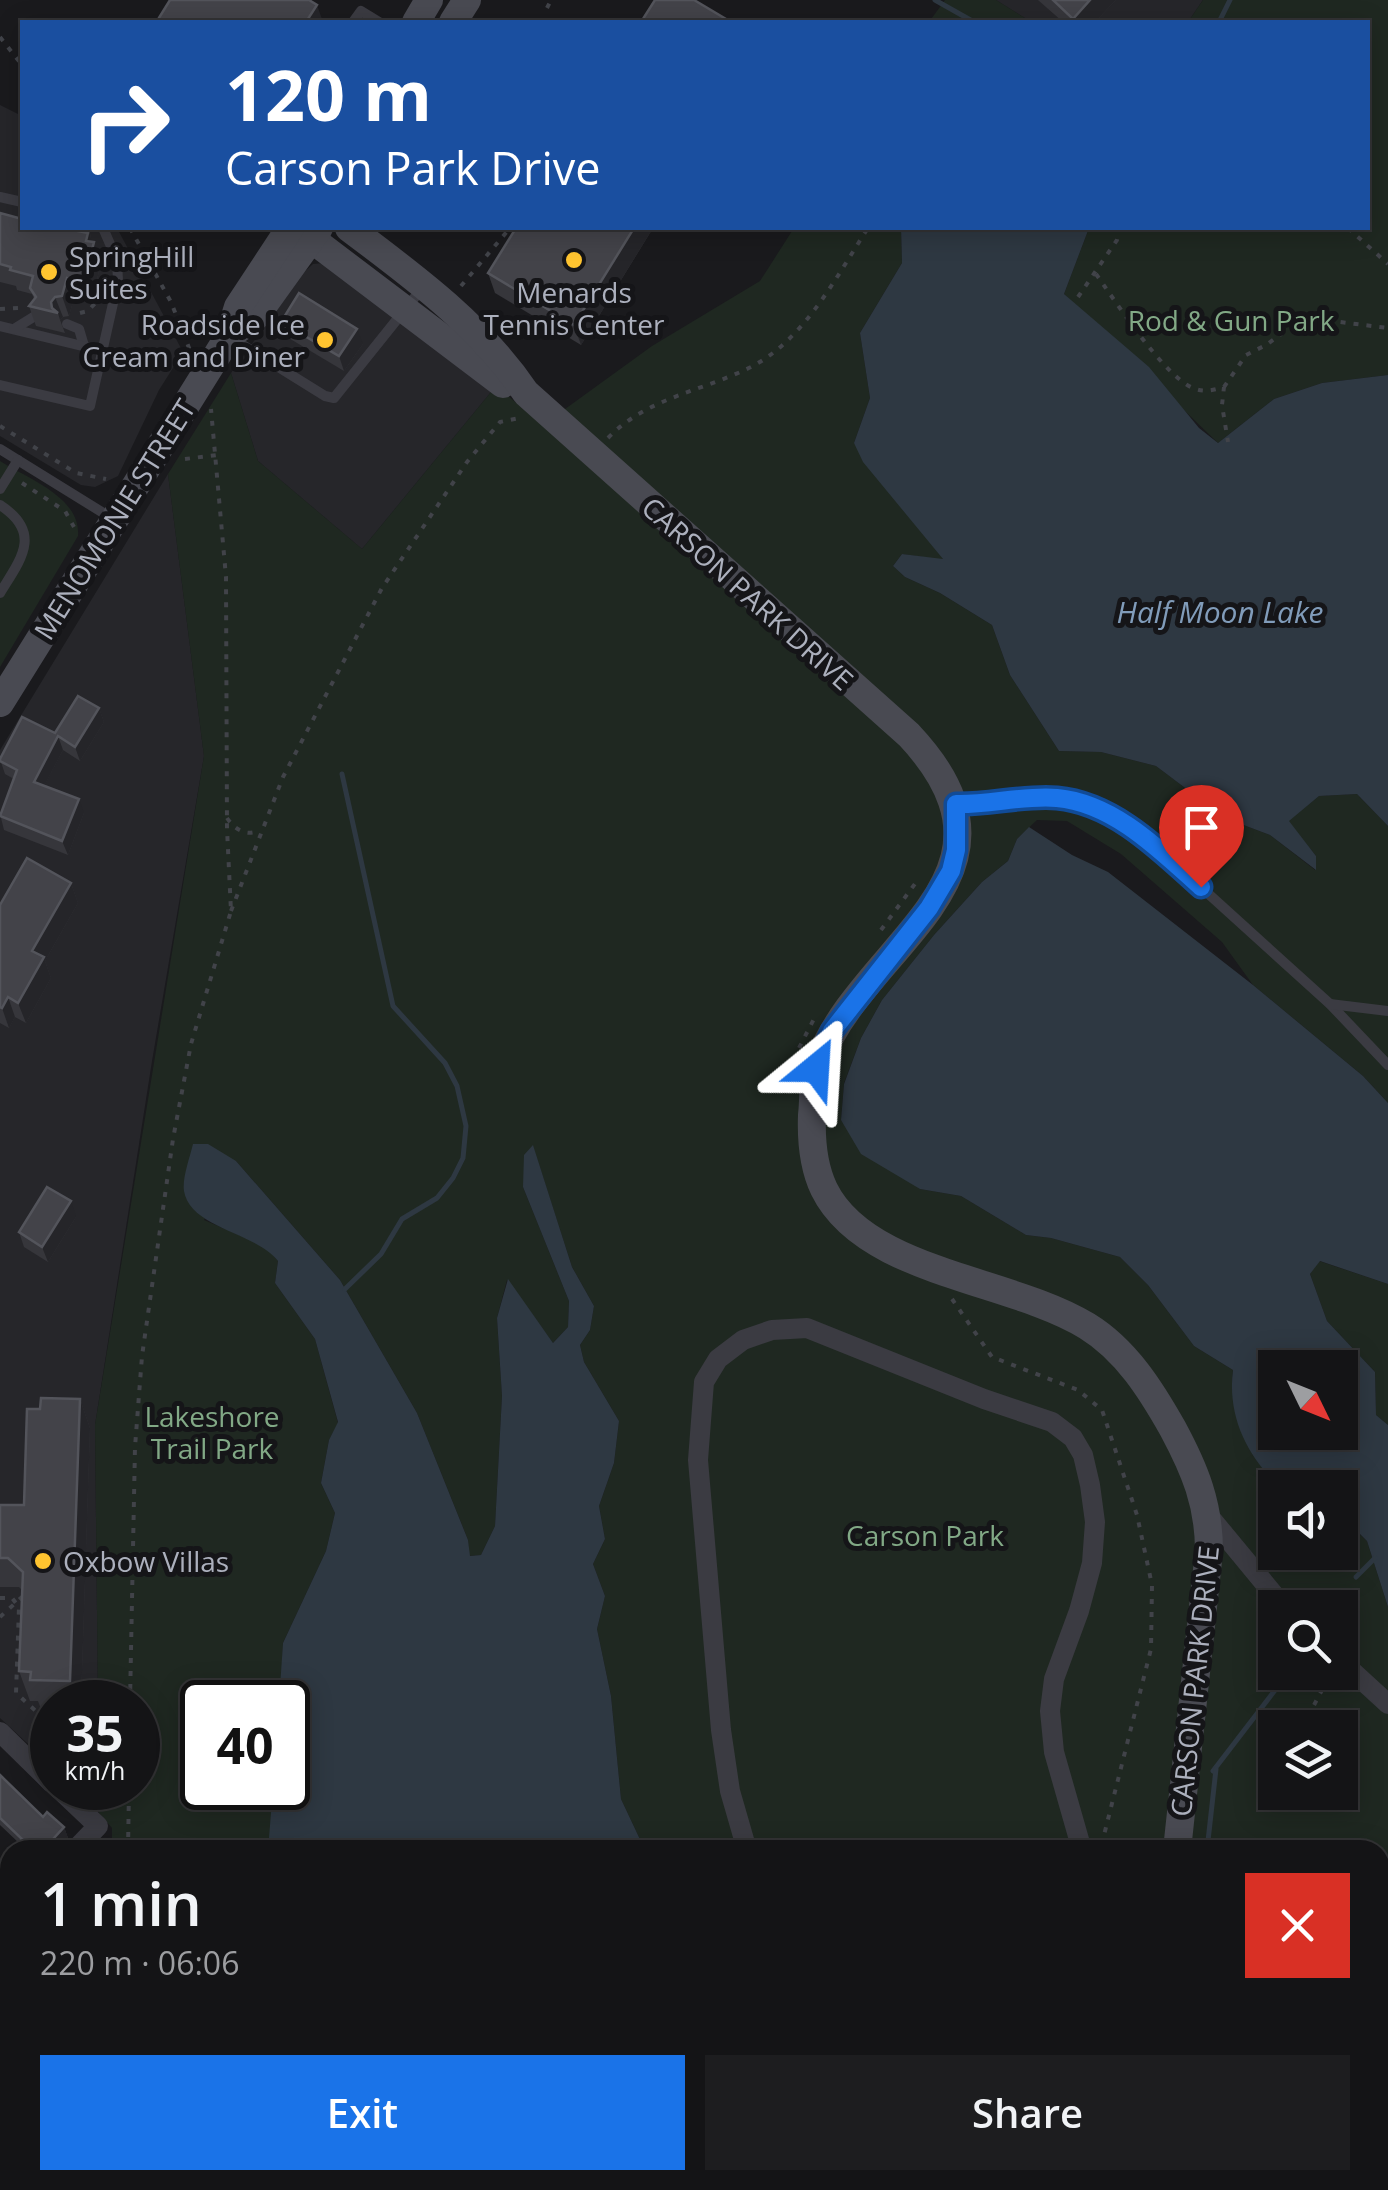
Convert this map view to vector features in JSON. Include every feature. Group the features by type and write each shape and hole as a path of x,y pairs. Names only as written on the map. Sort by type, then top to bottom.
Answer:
{"street":[{"name":"CARSON PARK DRIVE","path":"304,230 504,386 931,758 956,804 956,850 951,871 929,908 832,1031 816,1068 812,1130 816,1169 843,1218 880,1247 1056,1309 1090,1328 1124,1355 1154,1395 1179,1440 1210,1516 1210,1551 1179,1840"},
{"name":"MENOMONIE STREET","path":"0,703 230,336 255,317 304,230"},
{"name":"CARSON PARK DRIVE","path":"352,230 424,285 470,328 526,406"},
{"path":"744,1840 730,1791 721,1730 698,1460 699,1417 704,1382 718,1358 744,1340 772,1330 807,1328 1052,1422 1073,1438 1083,1455 1095,1522 1092,1563 1054,1678 1050,1711 1054,1752 1079,1840"},
{"path":"1210,1516 1270,1590"},
{"path":"1358,1676 1388,1704"},
{"path":"0,1732 30,1761"},
{"path":"81,1810 98,1826 85,1840"}],"lane":[{"path":"354,20 361,11 376,20"},
{"path":"0,385 90,406 118,281 117,260 104,230"},
{"path":"230,336 334,398 424,285"},
{"path":"14,329 35,316"},
{"path":"67,324 79,328 84,346"},
{"path":"0,326 102,351"},
{"path":"0,448 114,519"},
{"path":"0,489 18,460"},
{"path":"0,505 18,519 25,541 22,557 0,593"},
{"path":"956,804 1058,798 1118,820 1150,840 1330,1004 1388,1064"},
{"path":"1330,1004 1388,1011"}],"path":[{"path":"547,8 551,0"},
{"path":"0,37 20,62"},
{"path":"131,230 171,302 191,352"},
{"path":"458,290 508,230"},
{"path":"601,445 621,424 648,407 750,367 781,348 805,321 867,230"},
{"path":"1078,297 1117,240 1119,230"},
{"path":"1350,230 1388,264"},
{"path":"1096,274 1181,382 1196,390 1224,387"},
{"path":"74,313 95,306 102,290"},
{"path":"0,309 24,306"},
{"path":"1228,442 1222,404 1224,387 1246,355 1295,324 1324,320 1388,328"},
{"path":"210,406 226,577 227,818 232,911"},
{"path":"130,1680 135,1447 142,1356 172,1139 191,1044 232,911 284,777 382,588 467,462 497,426 526,406"},
{"path":"0,426 76,473 106,479"},
{"path":"186,459 217,455"},
{"path":"18,481 65,511 74,527"},
{"path":"227,818 233,827 251,834 264,827"},
{"path":"876,937 925,868"},
{"path":"797,1059 805,1034 821,1009"},
{"path":"950,1297 992,1357 1078,1390 1102,1410 1137,1515 1152,1585 1151,1648 1103,1840"},
{"path":"0,1617 26,1594"},
{"path":"0,1598 12,1598 19,1606 16,1693 30,1706"},
{"path":"128,1840 129,1810"}],"shaded area":[{"path":"996,0 1203,0 1189,20 1028,20"},
{"path":"0,105 20,115 20,230 118,230 183,352 159,390 118,476 95,487 81,485 0,436"},
{"path":"324,263 496,386 362,549 258,461 231,373 303,273 313,264"},
{"path":"168,474 204,756 95,1425 98,1680 30,1680 30,1746 0,1718 0,750"}],"green space":[{"path":"945,0 996,0 1028,20 930,20"},
{"name":"Rod & Gun Park","path":"1203,0 1388,0 1388,375 1322,383 1274,399 1218,443 1064,294 1088,230 1370,230 1370,20 1189,20"},
{"name":"Carson Park","path":"793,230 901,230 902,263 860,333 870,398 854,443 944,560 902,554 893,566 905,577 992,625 1010,675 1059,751 1101,752 1156,766 1225,818 1270,835 1315,870 1316,856 1288,821 1319,796 1357,794 1388,826 1388,1103 1363,1076 1253,985 1222,942 1121,854 1067,821 1037,820 1017,839 1008,861 982,882 882,1000 861,1038 844,1083 841,1120 920,1189 961,1196 1026,1235 1120,1257 1148,1285 1194,1346 1233,1370 1239,1415 1266,1470 1258,1470 1258,1570 1358,1570 1358,1533 1367,1541 1388,1607 1388,1840 640,1840 621,1799 611,1696 597,1629 605,1596 593,1564 605,1539 599,1506 614,1463 619,1421 584,1362 580,1345 590,1330 594,1306 572,1267 533,1146 523,1187 569,1301 568,1327 553,1343 507,1280 497,1318 502,1396 495,1526 481,1555 469,1556 468,1540 417,1413 340,1280 236,1161 204,1220 267,1247 278,1261 275,1283 315,1339 338,1423 329,1440 321,1483 335,1513 326,1551 283,1643 282,1680 180,1680 180,1810 278,1810 277,1840 112,1840 112,1828 99,1810 160,1810 160,1680 98,1680 95,1425 204,756 168,474 231,373 258,461 362,549 496,386 543,425 652,346 760,281"},
{"path":"0,461 62,500 77,522 78,536 0,667"},
{"path":"1319,1261 1388,1284 1388,1425 1376,1415 1375,1372 1327,1321 1310,1274"}],"water":[{"name":"Half Moon Lake","path":"901,230 1088,230 1064,294 1149,367 1199,428 1218,443 1274,399 1322,383 1388,375 1388,826 1357,794 1319,796 1289,821 1316,856 1316,870 1270,835 1225,818 1156,766 1101,752 1059,751 1010,675 992,625 905,577 893,566 902,554 943,559 863,462 854,443 870,398 860,333 902,263"},
{"path":"1029,827 1072,855 1108,872 1253,985 1363,1076 1388,1103 1388,1284 1320,1261 1310,1274 1327,1321 1354,1350 1258,1350 1258,1450 1358,1450 1358,1354 1375,1372 1376,1415 1388,1425 1388,1607 1367,1541 1358,1532 1358,1470 1264,1470 1249,1448 1237,1419 1233,1370 1194,1346 1148,1285 1120,1257 1026,1235 961,1196 920,1189 861,1154 841,1120 844,1084 861,1038 882,1000 982,882 1008,861 1017,839"},
{"path":"193,1144 208,1144 236,1161 340,1280 417,1413 468,1540 470,1556 481,1555 495,1526 502,1396 497,1318 508,1279 553,1343 568,1327 569,1301 523,1187 524,1155 533,1145 572,1267 594,1306 590,1330 580,1345 584,1362 619,1421 614,1463 599,1506 605,1539 593,1564 605,1596 597,1629 611,1696 621,1799 640,1840 269,1840 271,1810 310,1810 310,1680 280,1680 283,1643 326,1551 335,1513 321,1483 329,1440 338,1422 315,1339 275,1283 278,1261 268,1251 198,1213 189,1203 184,1186"}],"building":[{"path":"170,0 309,0 317,5 307,20 158,20"},
{"path":"655,0 694,0 728,20 642,20"},
{"path":"1053,0 1090,0 1073,19"},
{"name":"SpringHill Suites","path":"0,213 20,218 20,230 78,230 88,233 86,241 94,242 84,282 67,278 62,296 51,302 58,313 29,306 36,297 30,288 33,276 0,264"},
{"name":"Menards Tennis Center","path":"515,230 633,230 574,325 488,273"},
{"path":"299,293 357,329 339,356 281,322"},
{"path":"78,696 99,708 75,747 58,736 34,782 79,799 62,841 0,816 17,770 0,759 22,717 55,733"},
{"path":"27,858 71,883 32,951 44,957 18,1003 8,997 2,1008 0,905"},
{"path":"47,1187 71,1201 42,1247 19,1232"},
{"name":"Oxbow Villas","path":"41,1398 80,1399 70,1680 30,1680 31,1672 19,1671 23,1572 8,1558 0,1558 0,1505 24,1505 27,1409 40,1409"},
{"path":"0,1775 30,1804 30,1810 43,1817 47,1812 64,1827 52,1840 22,1839 0,1818"}],"waterway":[{"path":"935,0 970,20"},
{"path":"1220,20 1230,0"},
{"path":"342,774 393,1006 445,1063 457,1086 466,1126 463,1158 453,1178 437,1198 402,1219 381,1254 345,1289"},
{"path":"1356,1577 1375,1558"},
{"path":"1213,1771 1275,1690"},
{"path":"1208,1840 1216,1769"}],"place":[{"name":"Menards Tennis Center","path":"574,260"},
{"name":"SpringHill Suites","path":"49,272"},
{"name":"Roadside Ice Cream and Diner","path":"325,340"},
{"name":"Oxbow Villas","path":"43,1561"}],"route":[{"path":"816,1068 832,1031 929,908 951,871 958,827 956,804 1058,798 1091,807 1150,840 1201,887"}],"park label":[{"name":"Lakeshore Trail Park","path":"212,1432"}]}
